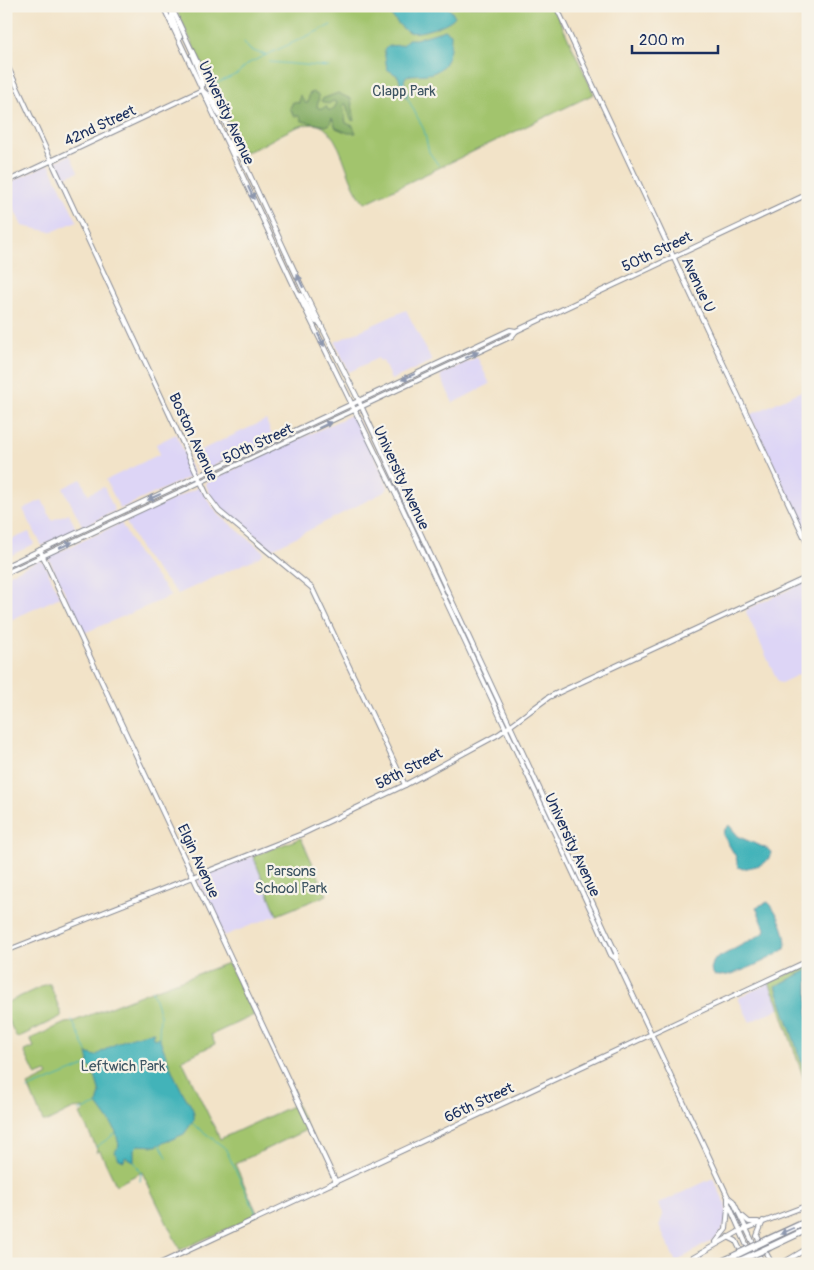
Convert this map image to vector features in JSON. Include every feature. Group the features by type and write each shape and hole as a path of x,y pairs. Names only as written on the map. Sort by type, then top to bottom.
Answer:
{"highway":[{"path":"717,1264 808,1221"},
{"path":"737,1263 808,1229"}],"main road":[{"name":"University Avenue","path":"164,6 295,288 353,402 574,861 616,953 616,959 728,1197 728,1203 755,1264"},
{"name":"Avenue U","path":"556,6 808,546"},
{"name":"University Avenue","path":"172,7 321,324 359,400 509,728"},
{"path":"172,7 172,16 184,49"},
{"path":"190,48 202,80 202,90 209,96 227,126"},
{"name":"Boston Avenue","path":"6,63 198,477 219,511 302,577 312,588 405,785"},
{"name":"42nd Street","path":"6,182 202,90"},
{"path":"221,130 236,154 242,156"},
{"name":"50th Street","path":"6,573 356,410 512,336 516,331 808,194"},
{"path":"295,288 316,322 321,324"},
{"name":"50th Street","path":"6,566 198,477 353,402 510,330 516,331"},
{"path":"330,356 336,354"},
{"name":"Elgin Avenue","path":"40,550 336,1182"},
{"name":"58th Street","path":"6,951 302,834 405,785 509,728 538,704 559,692 808,577"},
{"name":"66th Street","path":"159,1264 808,962"},
{"name":"University Avenue","path":"728,1197 733,1201 740,1213 763,1264"},
{"path":"710,1247 726,1229 728,1203"},
{"path":"682,1264 740,1231 808,1205"},
{"path":"740,1213 749,1222 763,1221"},
{"path":"763,1221 757,1236 772,1264"},
{"path":"727,1238 736,1241 748,1264"},
{"path":"781,1264 808,1248"},
{"path":"786,1264 794,1256"}],"shaded area":[{"path":"70,155 78,172 61,179 54,162"},
{"path":"49,164 77,221 52,232 22,226 6,191 6,184"},
{"path":"406,310 432,361 391,380 383,361 380,362 378,358 349,372 335,342"},
{"path":"477,357 490,384 453,403 440,375"},
{"path":"808,388 808,537 750,415"},
{"path":"353,414 380,467 388,487 386,491 272,549 219,507 212,498 206,485 207,482"},
{"path":"266,420 273,438 200,472 198,471 190,455"},
{"path":"176,434 194,475 120,509 106,480 160,454 156,444"},
{"path":"81,479 88,494 104,487 115,511 83,527 63,488"},
{"path":"199,487 217,513 264,552 261,556 178,594 144,556 126,522"},
{"path":"42,500 52,520 69,513 76,529 42,546 23,509"},
{"path":"121,523 137,553 171,596 84,633 48,557"},
{"path":"29,532 34,544 6,558 6,542"},
{"path":"39,560 44,563 60,597 6,622 6,576"},
{"path":"808,581 808,670 781,683 778,682 746,612 747,609"},
{"path":"253,856 277,915 224,936 198,881 199,877"},
{"path":"769,983 780,1008 750,1022 738,998"},
{"path":"713,1178 725,1203 727,1213 725,1225 717,1237 676,1262 659,1226 663,1215 658,1204"}],"green space":[{"name":"Clapp Park","path":"181,6 553,6 594,94 365,203 354,187 334,139 328,131 319,125 309,124 298,127 252,150 243,152 176,9"},
{"path":"313,92 319,96 317,107 322,109 326,106 328,110 333,110 337,103 333,101 328,104 321,101 338,93 351,99 355,121 351,120 346,104 343,105 346,123 353,126 356,133 348,133 336,128 332,118 330,124 326,126 302,121 299,116 294,116 290,108 293,102 299,103 300,95 305,103 308,103 309,94"},
{"name":"Parsons School Park","path":"301,838 327,895 277,915 253,856"},
{"name":"Leftwich Park","path":"228,963 254,1015 211,1035 215,1044 182,1060 220,1139 296,1104 308,1129 235,1164 258,1215 180,1250 142,1172 116,1185 100,1151 96,1152 97,1149 80,1114 84,1112 83,1108 73,1109 47,1122 43,1121 28,1085 48,1075 46,1072 36,1076 24,1051 34,1047 30,1039 65,1023"},
{"path":"808,965 808,1091 777,1000 769,983"},
{"path":"50,984 62,1016 17,1038 8,1020 6,1020 6,1003"}],"water":[{"path":"384,6 447,6 455,16 434,28 413,33 399,24"},
{"path":"445,30 451,34 451,40 449,53 444,65 434,72 406,76 404,81 408,93 406,98 398,76 387,69 384,50 388,46 403,45 408,39 416,39"},
{"path":"729,825 739,837 768,849 771,852 770,857 760,865 743,869 738,867 736,857 723,835 724,830"},
{"path":"768,902 781,924 786,944 785,949 771,958 739,972 720,976 714,975 711,969 714,960 764,933 765,929 756,907"},
{"path":"808,970 808,1082 776,986"},
{"path":"154,1032 152,1036 154,1039 159,1037 174,1075 192,1108 194,1120 184,1134 156,1146 138,1145 134,1149 134,1161 125,1157 124,1161 119,1159 115,1152 119,1145 115,1129 97,1104 100,1093 93,1069 87,1066 89,1061 87,1053 95,1056 123,1041 138,1035"}],"waterway":[{"path":"213,85 237,74 249,63 331,25"},
{"path":"244,42 250,50 266,55"},
{"path":"269,62 329,67"},
{"path":"407,97 424,130 429,152 439,166"},
{"path":"152,990 160,1015 159,1037"},
{"path":"72,1020 87,1052"},
{"path":"28,1089 87,1065"},
{"path":"79,1111 97,1105"},
{"path":"193,1124 225,1148 257,1215"},
{"path":"96,1147 115,1134"},
{"path":"160,1144 167,1157"},
{"path":"134,1161 141,1173 140,1181"}]}
